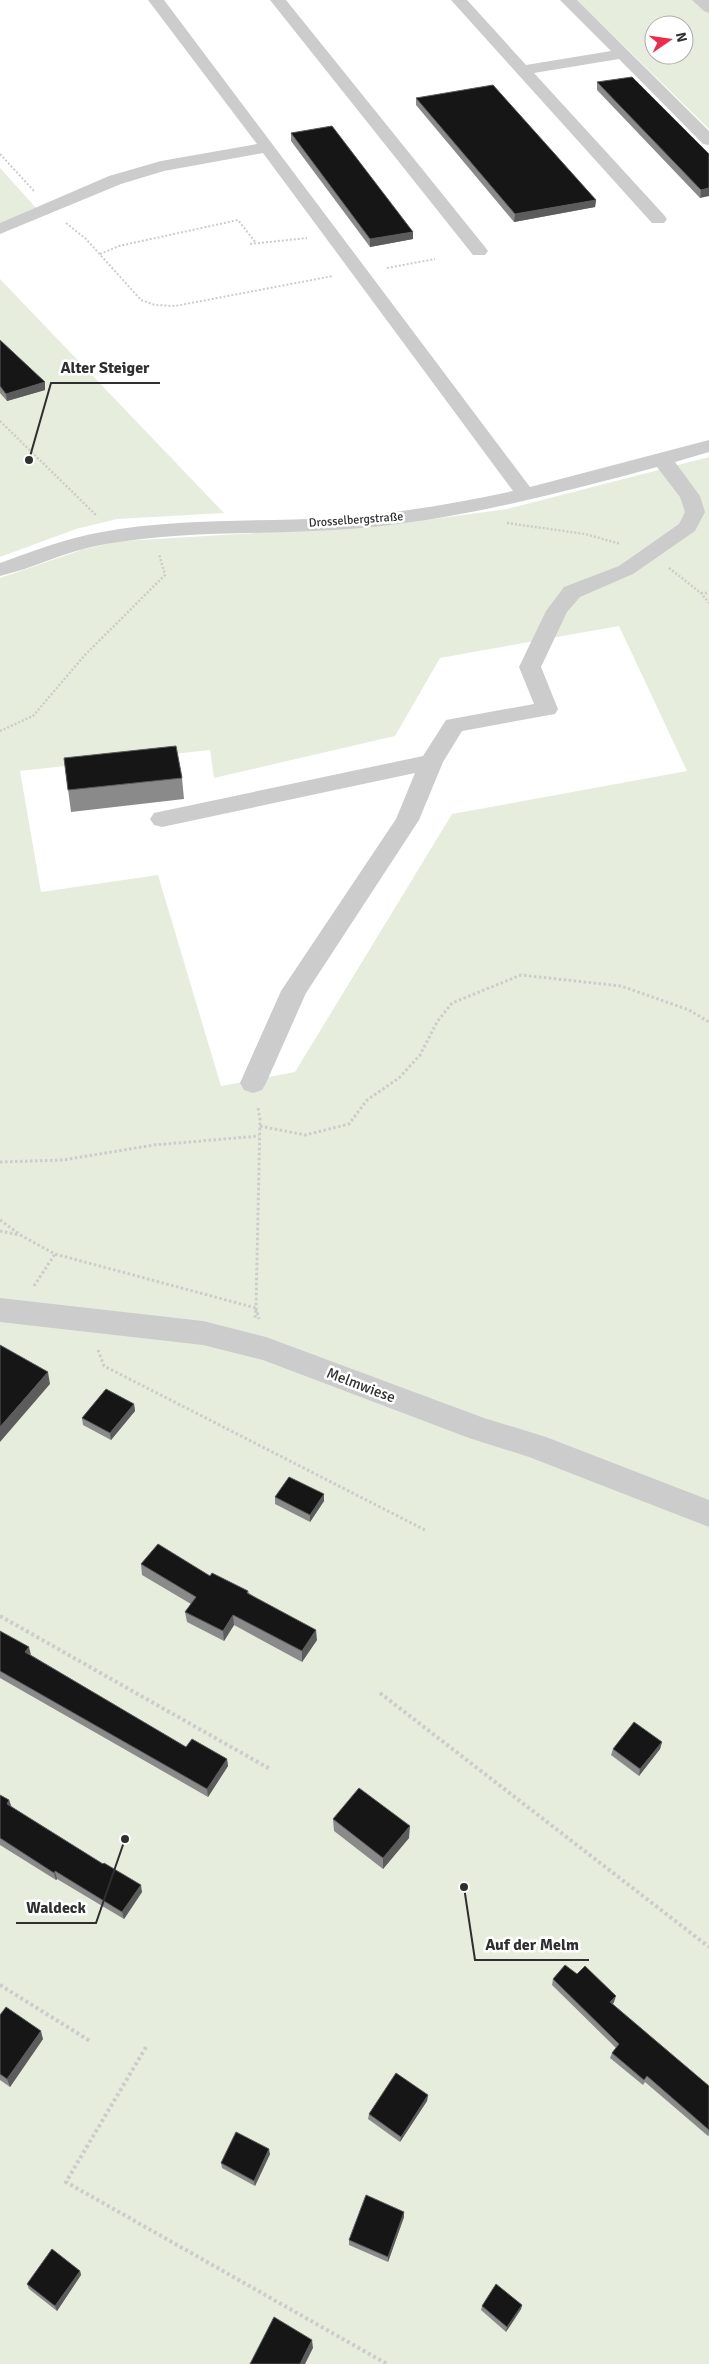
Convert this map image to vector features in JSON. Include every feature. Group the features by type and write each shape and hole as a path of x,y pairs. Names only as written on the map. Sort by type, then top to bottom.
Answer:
{"street":[{"path":"156,0 268,147 525,494"},
{"path":"278,0 479,251"},
{"path":"459,0 658,219"},
{"path":"568,0 709,140"},
{"path":"700,0 709,8"},
{"path":"522,70 622,54"},
{"path":"0,229 115,180 161,166 268,147"},
{"name":"Drosselbergstraße","path":"0,570 83,542 116,536 153,532 360,522 431,514 525,494 709,446"},
{"path":"253,1083 294,991 407,820 431,762 454,725 547,708 530,667 557,611 572,592 626,570 688,526 695,512 690,496 662,459"},
{"path":"162,819 431,762"},
{"name":"Melmwiese","path":"8,1310 203,1333 255,1332 480,1429 535,1446 709,1514"}],"path":[{"path":"0,154 70,227 100,254 141,300 155,305 175,306 304,281 362,273 435,259"},
{"path":"100,254 119,246 238,220 256,243"},
{"path":"250,244 334,236"},
{"path":"0,421 116,536"},
{"path":"498,522 585,534 648,554 701,593 709,604"},
{"path":"0,731 33,716 84,656 165,575 153,532"},
{"path":"701,593 709,593"},
{"path":"260,1126 305,1135 349,1124 367,1100 399,1078 420,1055 437,1022 452,1003 521,975 621,986 689,1010 709,1022"},
{"path":"255,1332 260,1119"},
{"path":"0,1162 63,1160 154,1145 259,1136"},
{"path":"0,1220 22,1236 55,1254 256,1308"},
{"path":"0,1231 22,1236"},
{"path":"8,1310 55,1254"},
{"path":"255,1332 256,1308"},
{"path":"97,1349 104,1366 427,1531"},
{"path":"0,1616 270,1769"},
{"path":"380,1693 709,1947"},
{"path":"0,1984 90,2041"},
{"path":"146,2047 66,2182 387,2364"}],"green space":[{"path":"577,0 709,0 709,129"},
{"path":"0,168 38,210 0,226"},
{"path":"0,279 224,513 117,519 76,529 0,557"},
{"path":"709,457 709,2364 0,2364 0,578 84,549 122,541 389,525 507,509","holes":["619,626 687,771 452,814 295,1072 221,1086 158,875 41,892 20,771 210,750 214,778 395,736 440,658"]}],"building":[{"path":"632,77 709,154 709,188 701,190 597,82"},
{"path":"493,85 596,200 515,214 416,98"},
{"path":"332,126 413,232 370,239 291,133"},
{"path":"0,340 45,382 6,394 0,386"},
{"path":"176,746 182,778 68,790 64,758"},
{"path":"0,1345 48,1372 0,1427"},
{"path":"106,1389 134,1404 110,1433 82,1418"},
{"path":"289,1477 324,1494 310,1515 275,1497"},
{"path":"158,1544 210,1576 212,1573 248,1591 247,1593 316,1630 302,1651 233,1615 223,1631 185,1612 196,1597 141,1564"},
{"path":"0,1631 29,1647 25,1652 186,1747 192,1739 227,1759 207,1789 0,1671"},
{"path":"634,1722 662,1742 640,1769 613,1749"},
{"path":"359,1788 410,1826 383,1858 333,1819"},
{"path":"0,1795 9,1800 7,1804 103,1864 141,1885 122,1912 55,1871 54,1873 0,1838"},
{"path":"565,1965 577,1974 585,1966 616,1996 610,2002 709,2086 709,2130 647,2076 644,2080 612,2053 619,2044 553,1979"},
{"path":"6,2007 41,2031 7,2079 0,2074 0,2015"},
{"path":"396,2073 428,2095 401,2137 369,2114"},
{"path":"236,2132 269,2149 254,2181 221,2163"},
{"path":"366,2195 404,2212 388,2257 349,2240"},
{"path":"52,2249 80,2271 55,2306 27,2284"},
{"path":"496,2284 522,2305 507,2327 482,2306"},
{"path":"274,2317 312,2340 300,2364 250,2364"}],"place":[{"name":"Alter Steiger","path":"29,460"},
{"name":"Waldeck","path":"125,1839"},
{"name":"Auf der Melm","path":"464,1887"}]}
